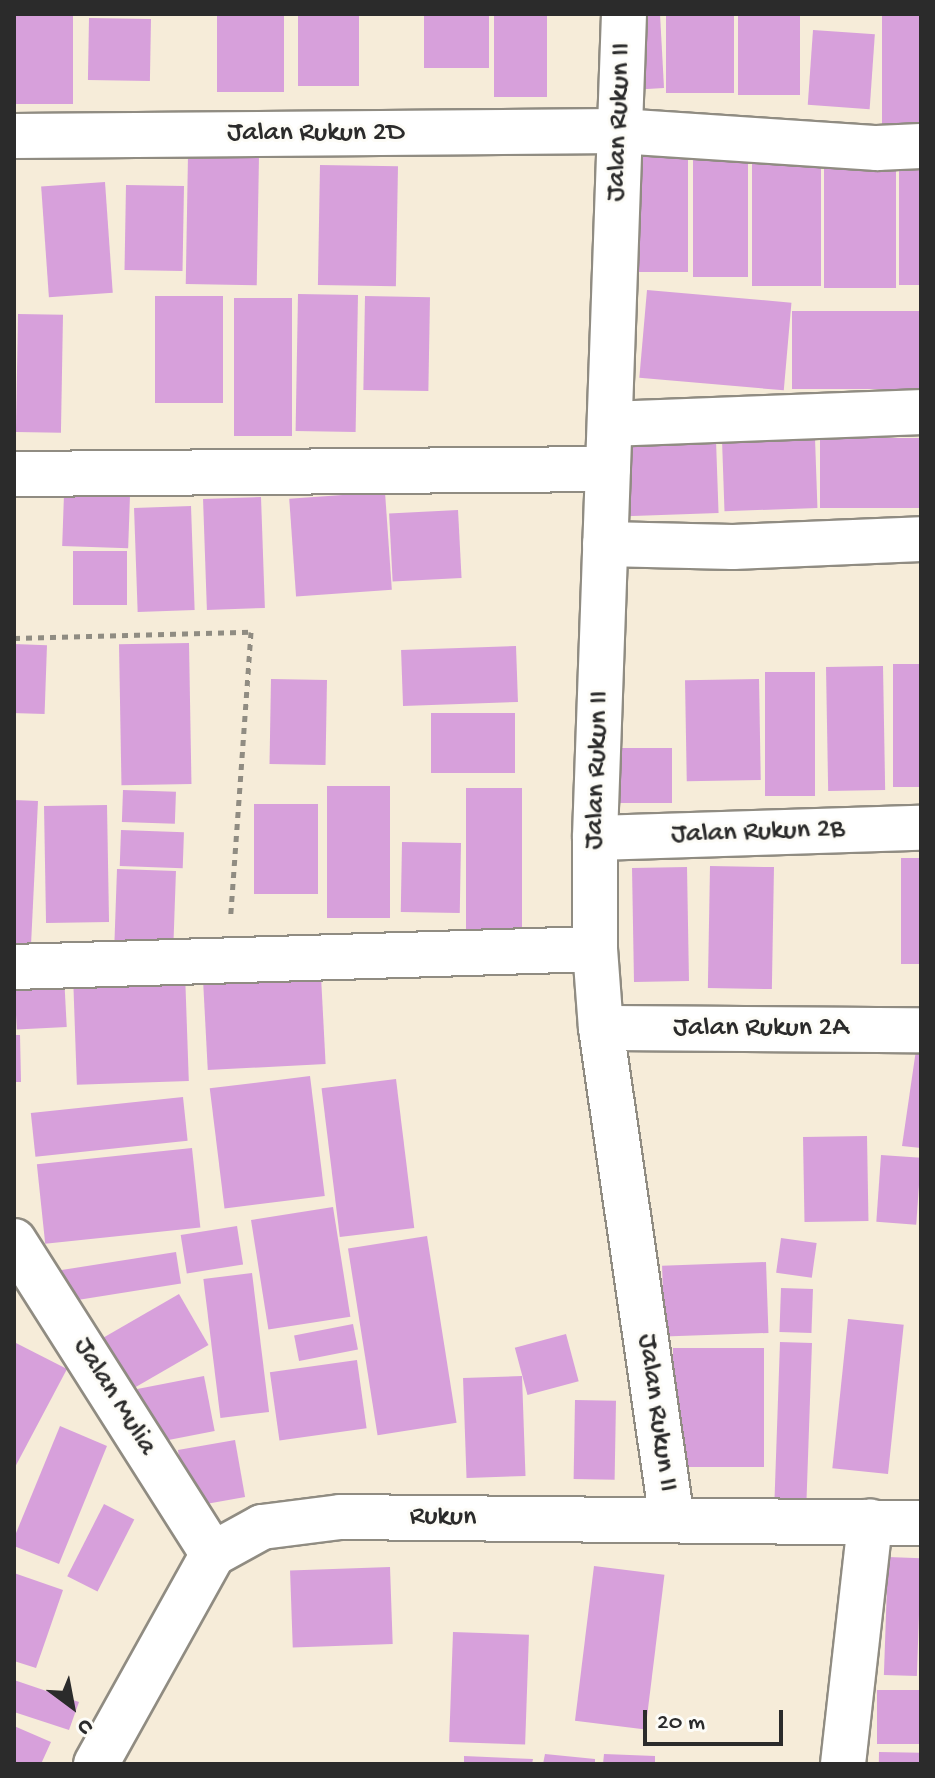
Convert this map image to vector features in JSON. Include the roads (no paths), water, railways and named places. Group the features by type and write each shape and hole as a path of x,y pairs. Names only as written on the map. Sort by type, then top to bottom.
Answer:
{"street":[{"name":"Jalan Rukun II","path":"624,14 595,838 595,949 601,1028 672,1520"},
{"name":"Jalan Rukun 2D","path":"14,136 619,131 877,148 921,146"},
{"path":"611,424 921,412"},
{"path":"14,474 608,469"},
{"path":"605,544 733,547 921,539"},
{"name":"Jalan Rukun 2B","path":"595,838 921,828"},
{"path":"14,967 228,963 595,949"},
{"name":"Jalan Rukun 2A","path":"601,1028 921,1030"},
{"name":"Jalan Mulia","path":"15,1246 213,1554"},
{"name":"Rukun","path":"213,1554 262,1527 302,1519 921,1523"},
{"path":"843,1764 870,1522"},
{"path":"96,1764 213,1554"}]}
